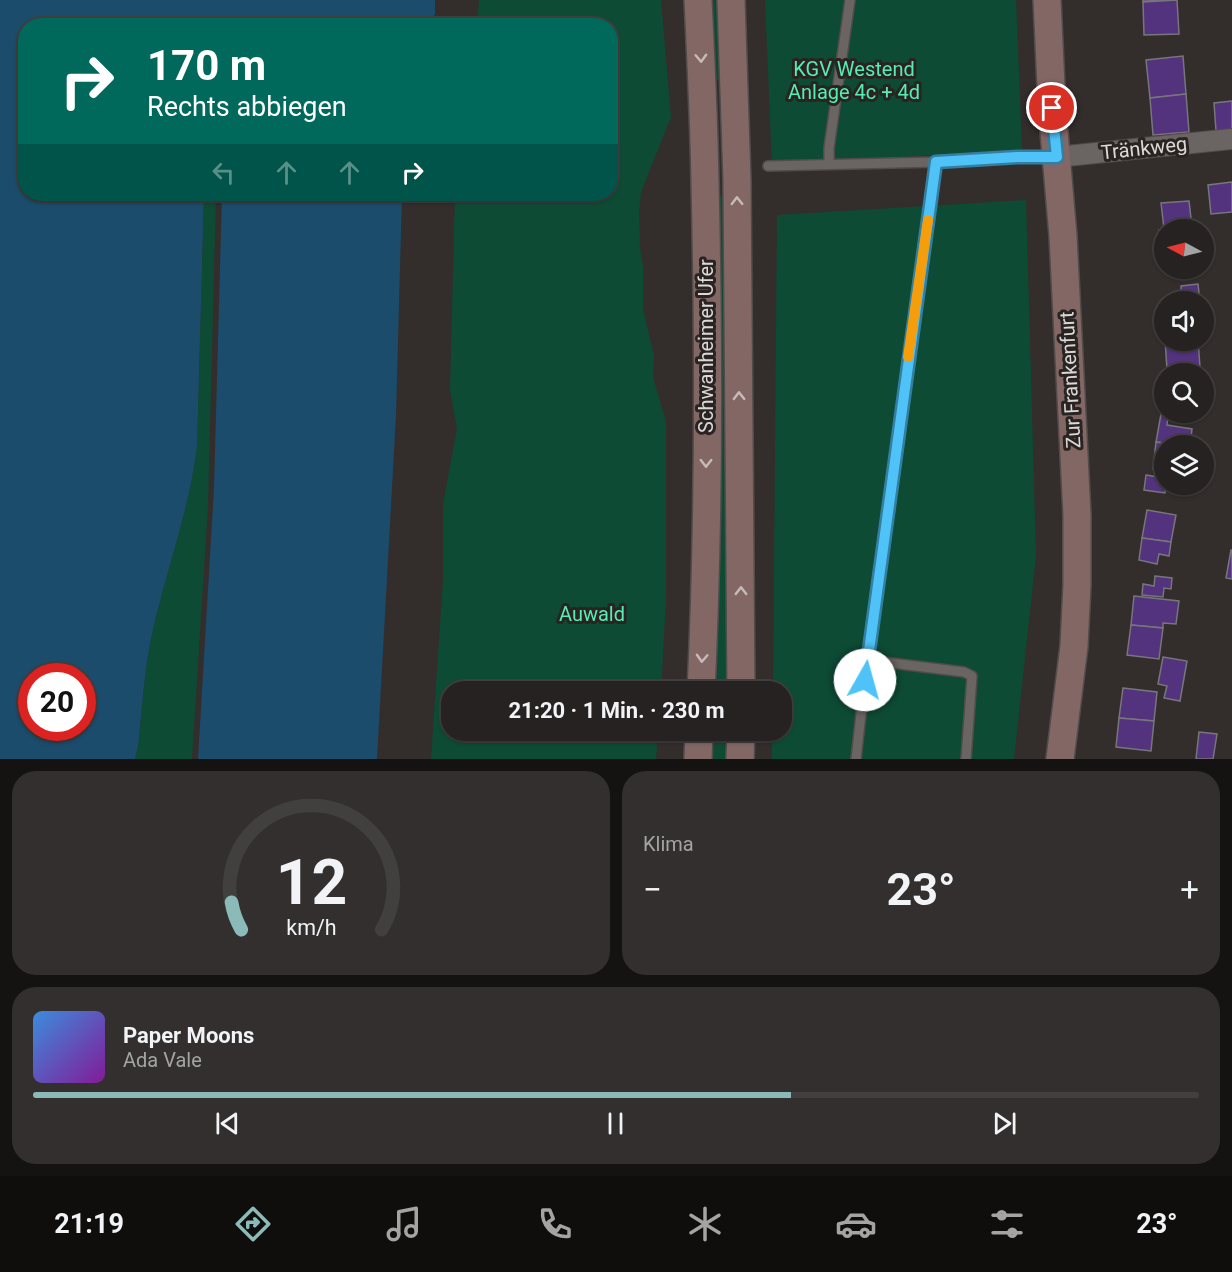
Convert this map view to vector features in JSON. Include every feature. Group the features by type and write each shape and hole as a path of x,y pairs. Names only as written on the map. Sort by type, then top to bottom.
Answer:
{"main road":[{"name":"Schwanheimer Ufer","path":"698,0 705,181 707,346 705,596 701,681"},
{"name":"Schwanheimer Ufer","path":"730,0 737,180 741,681"},
{"name":"Zur Frankenfurt","path":"1047,0 1052,108 1063,236 1077,515 1074,645 1060,759"},
{"path":"698,759 699,741"},
{"path":"740,759 741,741"}],"street":[{"name":"Tränkweg","path":"1057,157 1232,139"}],"lane":[{"path":"829,164 829,148 850,0"},
{"path":"768,166 1057,157"},
{"path":"856,759 867,660 936,162"},
{"path":"867,660 964,672 972,676 966,759"}],"green space":[{"name":"Auwald","path":"479,0 661,0 671,117 641,192 639,214 643,265 643,309 654,356 653,377 666,422 666,599 662,681 441,681 441,741 657,741 656,759 431,759 443,581 443,504 457,429 450,390 455,201 618,201 618,18 478,18"},
{"path":"712,0 717,0 720,80 716,80"},
{"name":"KGV Westend Anlage 4c + 4d","path":"765,0 1016,0 1022,149 772,166"},
{"path":"725,194 730,681 712,681 722,303 719,196"},
{"path":"1026,200 1036,556 1014,759 772,759 772,741 792,741 792,681 773,681 777,215"},
{"path":"204,201 216,201 208,505 192,759 135,759 149,648 189,494 197,447"},
{"path":"710,741 729,741 729,759 709,759"}],"water":[{"path":"0,0 435,0 433,18 18,18 18,201 204,201 197,447 189,494 149,648 135,759 0,759"},
{"path":"222,201 402,201 396,415 377,759 198,759 214,488"}],"building":[{"path":"1143,0 1177,0 1143,2"},
{"path":"1177,0 1179,34 1144,35 1143,2"},
{"path":"1183,56 1186,94 1150,98 1146,60"},
{"path":"1186,94 1189,132 1153,135 1150,98"},
{"path":"1232,101 1232,130 1216,131 1214,103"},
{"path":"1232,182 1232,212 1211,214 1208,185"},
{"path":"1189,201 1191,219 1163,219 1161,203"},
{"path":"1198,284 1199,291 1181,291 1181,286"},
{"path":"1166,351 1199,351 1200,363 1167,363"},
{"path":"1159,423 1192,429 1191,435 1157,435"},
{"path":"1146,475 1154,476 1154,491 1144,490"},
{"path":"1147,510 1176,515 1171,542 1142,538"},
{"path":"1142,538 1171,542 1169,556 1159,554 1157,564 1139,560"},
{"path":"1232,550 1232,579 1226,578"},
{"path":"1155,576 1172,578 1171,589 1164,588 1163,597 1142,595 1143,584 1154,586"},
{"path":"1134,596 1179,601 1176,624 1163,623 1163,628 1131,625"},
{"path":"1131,625 1163,628 1159,659 1127,655"},
{"path":"1163,657 1187,661 1180,701 1164,698 1167,686 1158,684"},
{"path":"1123,688 1157,692 1154,721 1119,718"},
{"path":"1119,718 1154,721 1151,751 1116,747"},
{"path":"1199,732 1217,734 1213,759 1196,759"}],"slow traffic":[{"path":"908,357 928,220"}],"route":[{"path":"865,680 936,162 1057,157 1052,108"}]}
